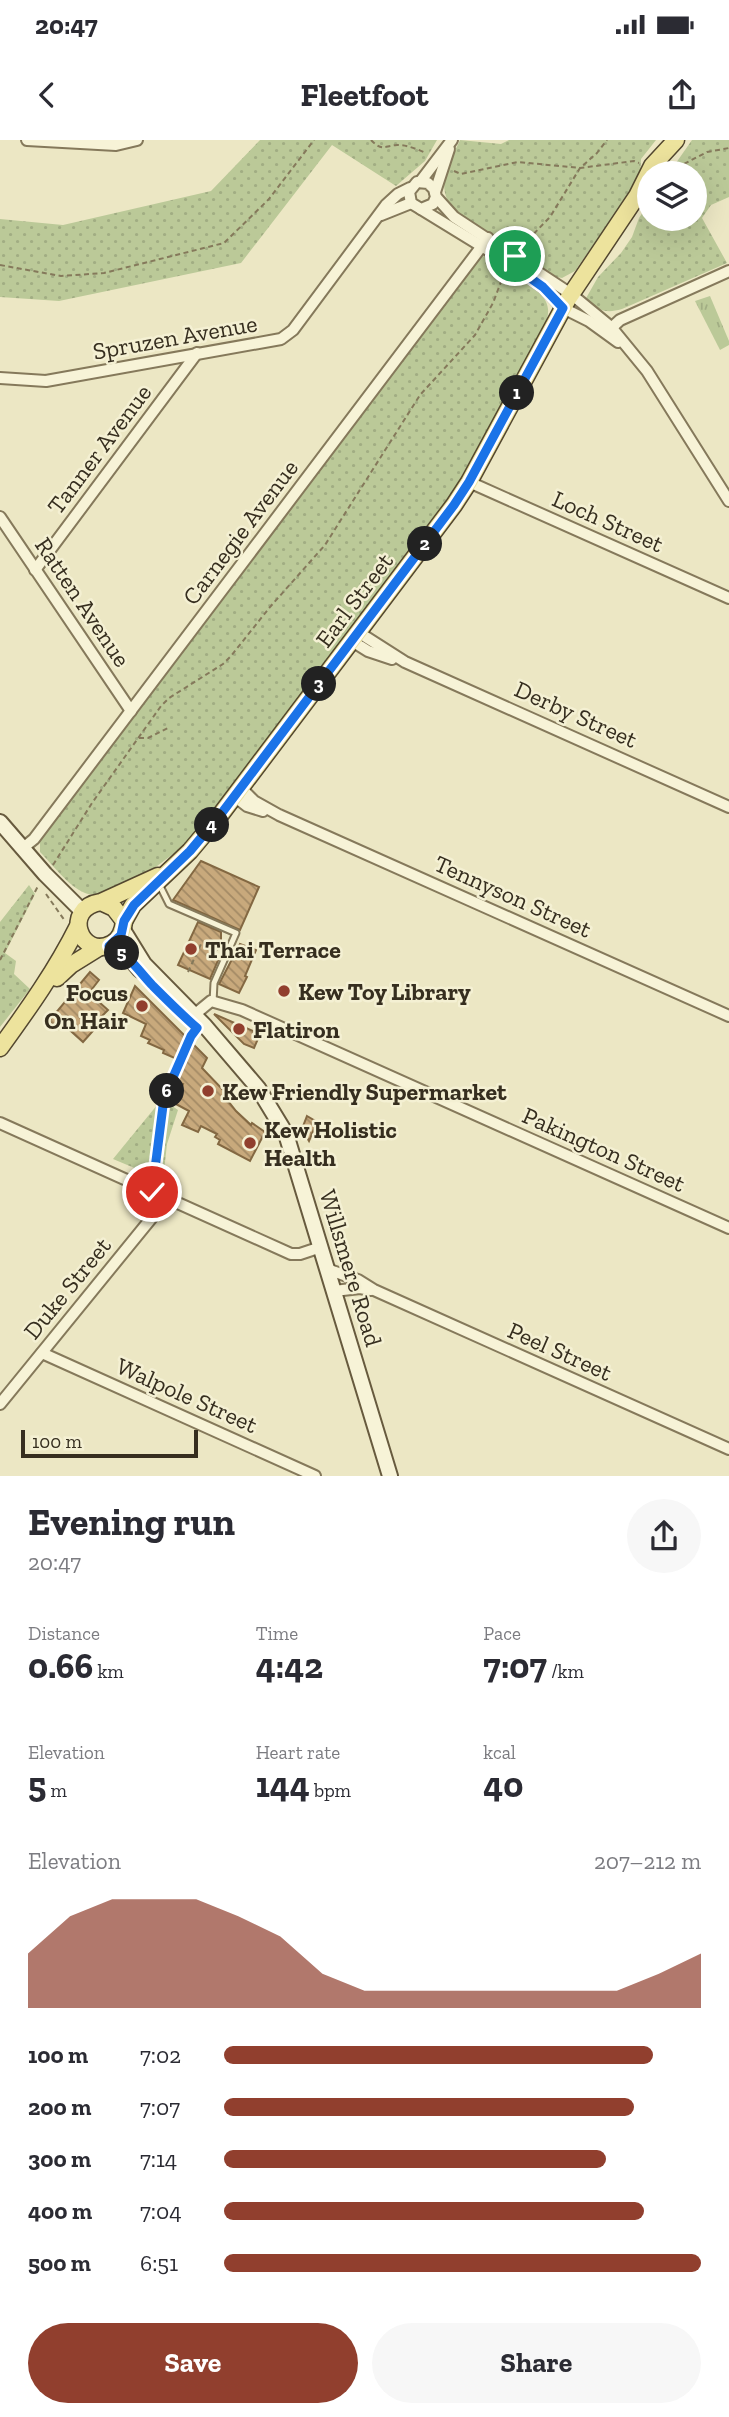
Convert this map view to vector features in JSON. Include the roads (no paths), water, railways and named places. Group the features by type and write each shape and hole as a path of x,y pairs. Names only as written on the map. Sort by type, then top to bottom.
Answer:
{"main road":[{"path":"664,161 675,141"},
{"path":"657,161 675,141"},
{"name":"Earl Street","path":"123,926 134,905 198,842 238,792 469,482 567,301 637,196"},
{"path":"0,822 80,918 85,941 104,947"},
{"name":"Earl Street","path":"101,902 161,877"},
{"path":"0,1048 64,955 80,918 93,903 101,902 114,908 123,926 117,941 71,965 39,995"},
{"name":"Willsmere Road","path":"123,926 144,964 258,1088 271,1105 286,1135 390,1475"},
{"name":"Willsmere Road","path":"104,947 122,952 152,984 196,1022"}],"street":[{"path":"27,140 116,145 137,140"},
{"path":"380,215 433,204 442,162 452,141"},
{"path":"442,162 410,188 408,196 416,206 512,259 543,287 567,301 589,321 609,331 629,350 660,390 729,501"},
{"path":"420,181 428,183 458,220 485,242"},
{"name":"Spruzen Avenue","path":"0,377 46,381 274,341 287,335 391,200 410,188"},
{"name":"Carnegie Avenue","path":"23,848 34,839 485,242"},
{"path":"609,331 620,320 729,271"},
{"name":"Tanner Avenue","path":"35,570 197,354"},
{"name":"Loch Street","path":"469,482 729,598"},
{"name":"Ratten Avenue","path":"0,517 131,711"},
{"name":"Derby Street","path":"355,637 375,654 405,662 729,807"},
{"name":"Tennyson Street","path":"238,792 247,806 279,815 729,1016"},
{"path":"196,1022 208,1003 213,1002"},
{"name":"Pakington Street","path":"213,1002 242,1010 729,1228"},
{"path":"0,1123 291,1254 321,1247"},
{"name":"Duke Street","path":"0,1404 167,1199"},
{"name":"Peel Street","path":"327,1269 358,1280 374,1290 729,1449"},
{"name":"Peel Street","path":"334,1291 360,1288 374,1290"},
{"name":"Walpole Street","path":"42,1353 314,1475"}],"lane":[{"path":"161,877 169,904 236,933 214,983 213,1002"}],"place":[{"name":"Thai Terrace","path":"191,949"},
{"name":"Kew Toy Library","path":"284,991"},
{"name":"Focus On Hair","path":"142,1006"},
{"name":"Flatiron","path":"239,1029"},
{"name":"Kew Friendly Supermarket","path":"208,1091"},
{"name":"Kew Holistic Health","path":"250,1143"}]}
